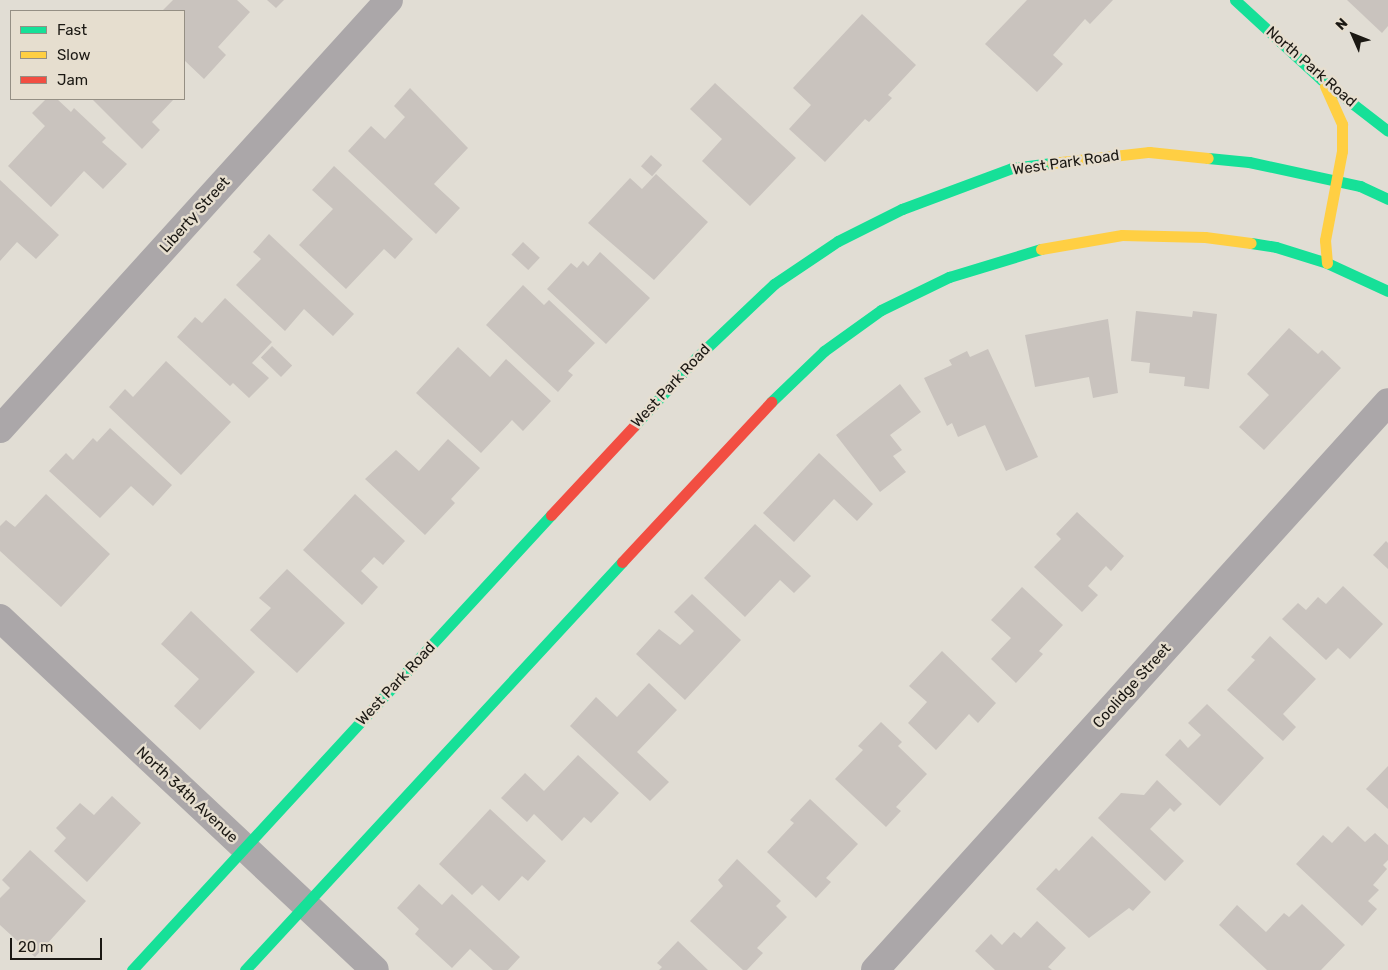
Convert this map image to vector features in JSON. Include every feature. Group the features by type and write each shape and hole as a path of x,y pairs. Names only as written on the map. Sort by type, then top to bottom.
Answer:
{"street":[{"name":"Liberty Street","path":"0,429 389,0"},
{"name":"North Park Road","path":"1235,0 1322,80 1388,131"},
{"path":"1322,80 1342,124 1342,151 1325,240 1327,263"},
{"name":"West Park Road","path":"132,970 696,358 774,284 838,241 902,209 1021,167 1149,152 1249,162 1360,186 1388,199"},
{"path":"245,970 761,411 824,351 881,310 949,277 1047,247 1122,235 1205,237 1276,247 1327,263 1388,291"},
{"name":"Coolidge Street","path":"875,970 1388,402"},
{"name":"North 34th Avenue","path":"0,618 374,970"}],"building":[{"path":"173,0 237,0 250,12 218,47 226,55 204,79 185,61 185,10 163,10"},
{"path":"267,0 284,0 276,8"},
{"path":"1027,0 1113,0 1090,24 1085,19 1053,55 1063,64 1037,92 985,44"},
{"path":"1347,0 1388,0 1388,26 1382,33"},
{"path":"862,14 916,65 888,95 892,98 869,122 865,119 825,162 789,129 811,105 793,88"},
{"path":"715,83 796,158 750,206 702,161 722,139 690,109"},
{"path":"410,88 468,148 434,184 460,208 436,234 348,151 371,126 385,139 405,117 394,106"},
{"path":"45,100 58,100 71,112 74,108 106,138 102,142 127,164 103,189 84,171 51,207 8,166 45,126 32,113"},
{"path":"93,100 173,100 152,122 160,130 142,149"},
{"path":"651,155 662,165 652,176 641,166"},
{"path":"334,166 413,239 395,259 384,249 346,289 299,245 333,209 312,190"},
{"path":"656,174 708,222 654,280 588,223 630,178 642,189"},
{"path":"0,180 59,235 36,259 17,242 0,261"},
{"path":"269,234 354,314 333,336 304,309 285,331 236,285 261,259 253,252"},
{"path":"523,242 540,258 528,270 511,254"},
{"path":"600,252 650,298 606,344 547,289 571,263 577,268 583,261 588,266"},
{"path":"523,285 544,305 549,300 595,343 568,371 573,375 558,392 486,325"},
{"path":"225,298 272,342 252,363 269,378 249,398 233,383 230,386 177,337 195,317 202,323"},
{"path":"1136,311 1192,317 1193,311 1217,314 1209,389 1184,386 1185,377 1149,373 1150,363 1131,361"},
{"path":"1108,319 1118,393 1093,398 1089,377 1035,387 1025,335"},
{"path":"1289,328 1318,354 1322,350 1341,368 1264,450 1239,427 1269,395 1247,374"},
{"path":"272,346 292,365 281,377 261,358"},
{"path":"458,347 490,377 506,359 551,401 523,431 512,420 481,453 416,393"},
{"path":"988,349 1038,457 1006,471 985,425 958,437 952,423 947,426 924,378 952,365 949,360 967,351 970,357"},
{"path":"166,361 231,422 181,475 109,407 125,389 133,397"},
{"path":"900,384 921,412 890,435 902,450 893,456 906,472 880,492 836,435"},
{"path":"110,428 172,485 153,506 131,486 100,518 49,471 66,453 73,460 93,438 97,442"},
{"path":"448,439 480,468 451,499 455,503 425,535 365,479 396,450 419,471"},
{"path":"819,453 873,504 857,521 834,499 794,542 763,513"},
{"path":"46,494 110,554 61,607 0,551 0,526 6,520 15,527"},
{"path":"355,494 405,541 383,565 374,557 361,571 378,587 362,605 303,550"},
{"path":"1077,512 1124,556 1111,571 1106,566 1088,586 1098,595 1082,612 1034,567 1061,539 1056,534"},
{"path":"755,524 811,576 794,593 780,580 745,617 704,578"},
{"path":"1386,541 1388,543 1388,569 1373,555"},
{"path":"287,569 345,623 297,673 250,630 271,608 259,598"},
{"path":"1343,586 1383,624 1350,659 1338,648 1326,660 1282,619 1298,603 1306,610 1318,597 1326,604"},
{"path":"1022,587 1063,625 1039,651 1043,654 1016,683 991,659 1011,638 991,620"},
{"path":"692,594 741,640 685,700 636,654 659,629 680,645 694,631 674,612"},
{"path":"191,611 255,672 200,730 174,706 199,679 161,644"},
{"path":"1270,636 1316,679 1283,714 1296,727 1283,741 1227,690 1255,660 1251,657"},
{"path":"942,651 996,703 978,723 969,714 936,750 908,723 927,702 909,686"},
{"path":"649,683 677,710 637,752 669,782 650,801 570,726 596,697 617,717"},
{"path":"1207,704 1264,758 1220,806 1165,755 1180,739 1188,748 1201,735 1188,723"},
{"path":"881,722 902,742 898,746 927,774 896,807 901,811 886,827 835,779 863,750 858,746"},
{"path":"578,755 619,793 591,823 584,817 562,841 534,814 527,822 501,798 525,773 544,791"},
{"path":"1388,766 1388,809 1366,789"},
{"path":"1157,780 1182,804 1174,812 1170,808 1150,829 1184,861 1165,881 1098,818 1121,793 1144,795"},
{"path":"112,796 141,823 87,882 54,851 66,838 56,828 80,803 94,815"},
{"path":"810,799 858,844 826,878 831,882 816,898 767,852 794,823 790,820"},
{"path":"490,809 546,861 528,881 522,876 499,901 482,885 472,895 439,864"},
{"path":"1348,826 1365,842 1375,833 1388,845 1388,860 1383,865 1387,869 1373,885 1379,890 1368,901 1377,909 1362,926 1296,864 1323,835 1332,843"},
{"path":"1092,836 1151,892 1133,911 1129,908 1089,938 1036,889 1056,868 1059,871"},
{"path":"30,850 86,901 35,957 0,925 0,898 10,888 2,880"},
{"path":"737,859 781,901 776,906 787,917 757,948 763,953 747,970 743,970 690,921 723,886 718,880"},
{"path":"419,884 442,905 452,894 520,957 508,970 493,970 470,949 452,968 415,934 419,929 397,908"},
{"path":"1302,904 1345,945 1321,970 1267,970 1219,925 1237,905 1266,932 1284,913 1289,917"},
{"path":"1037,921 1066,948 1048,967 1052,970 995,970 975,951 991,934 1002,945 1014,932 1021,938"},
{"path":"678,941 708,970 659,970 662,967 657,963"}],"traffic: fast":[{"path":"1235,0 1322,80 1388,131"},
{"path":"1208,158 1249,162 1360,186 1388,199"},
{"path":"634,426 696,358 774,284 838,241 902,209 1012,168 1052,163"},
{"path":"1251,243 1276,247 1327,263 1388,291"},
{"path":"771,402 824,351 881,310 949,277 1041,249"},
{"path":"132,970 551,515"},
{"path":"245,970 622,562"}],"traffic: slow":[{"path":"1325,86 1342,124 1342,151 1325,240 1327,263"},
{"path":"1052,163 1149,152 1208,158"},
{"path":"1041,249 1122,235 1205,237 1251,243"}],"traffic: jam":[{"path":"622,562 771,402"},
{"path":"551,515 634,426"}]}
